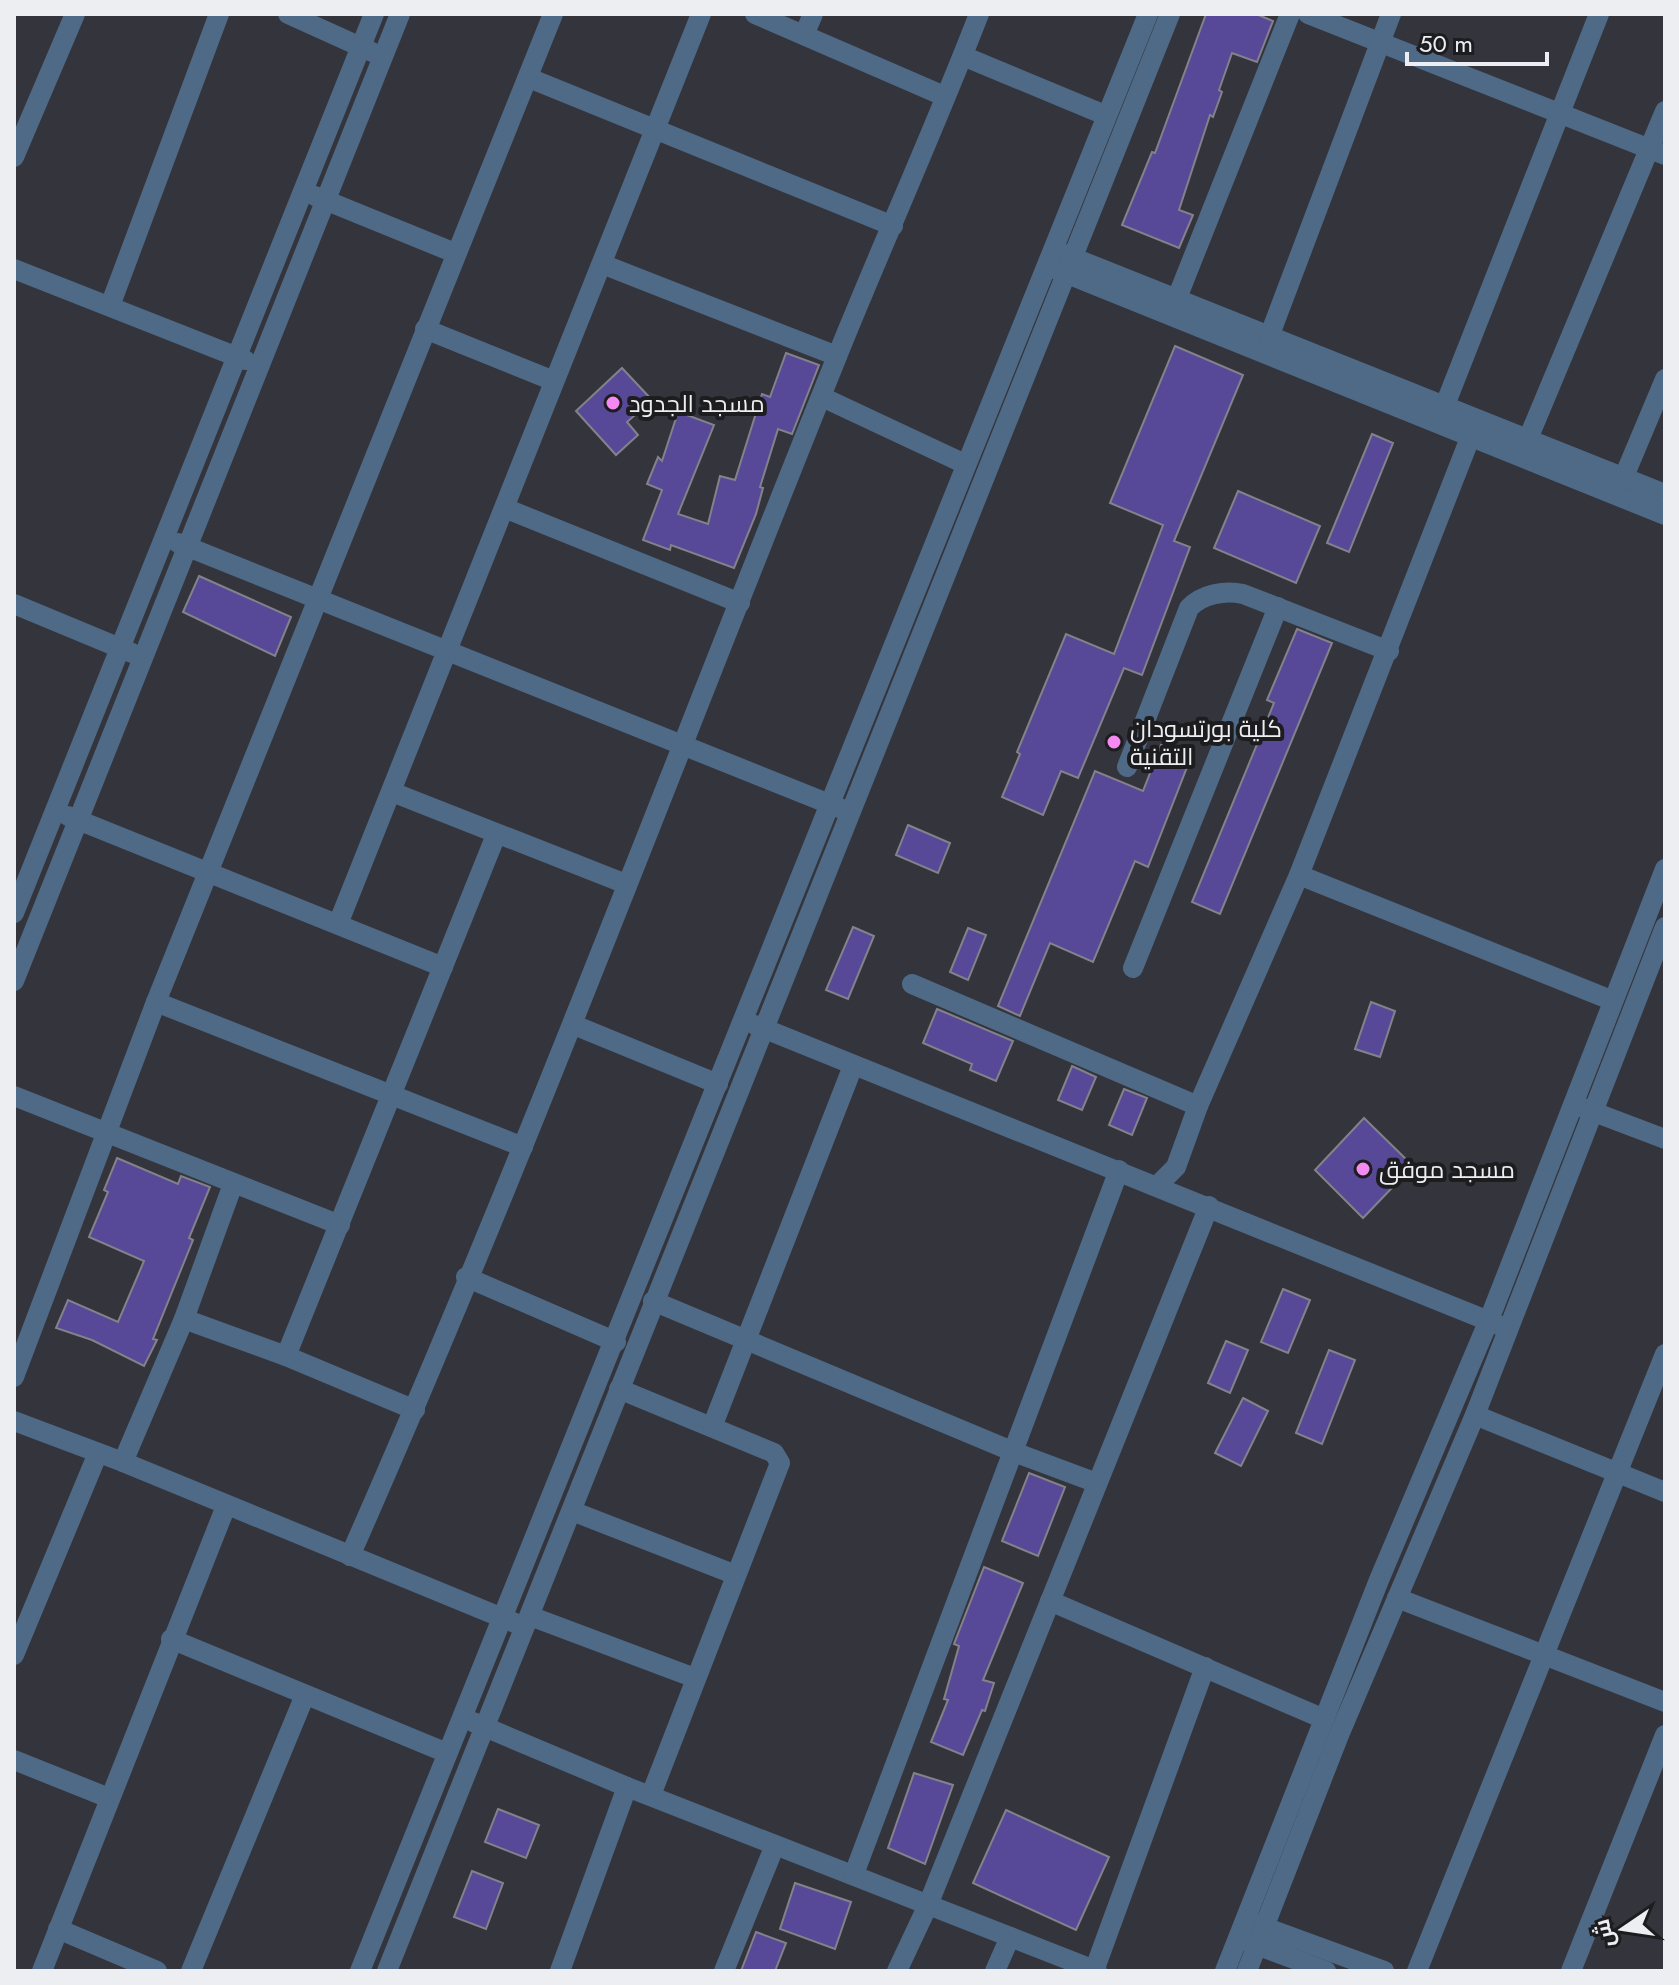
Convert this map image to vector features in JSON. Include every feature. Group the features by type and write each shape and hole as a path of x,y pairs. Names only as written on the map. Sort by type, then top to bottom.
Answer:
{"street":[{"path":"14,157 75,14"},
{"path":"110,306 219,14"},
{"path":"288,14 382,58"},
{"path":"41,910 15,905 374,14"},
{"path":"14,981 400,14"},
{"path":"14,1377 105,1132 208,870 553,14"},
{"path":"338,924 507,509 554,381 701,14"},
{"path":"755,14 944,96"},
{"path":"804,35 813,14"},
{"path":"350,1556 415,1410 466,1277 574,1025 626,884 685,746 837,356 979,14"},
{"path":"387,1971 850,812 1059,262 1105,115 1148,14"},
{"path":"360,1971 616,1342 965,464 1170,14"},
{"path":"1177,298 1290,14"},
{"path":"1308,14 1658,153"},
{"path":"1269,337 1391,14"},
{"path":"1445,405 1599,14"},
{"path":"963,56 1105,115"},
{"path":"529,78 893,226"},
{"path":"1528,439 1658,153 1665,111"},
{"path":"301,190 455,253"},
{"path":"1059,262 1177,298 1665,494"},
{"path":"1059,262 1470,438 1665,515"},
{"path":"602,264 837,356"},
{"path":"14,269 259,366"},
{"path":"425,329 554,381"},
{"path":"1623,479 1665,379"},
{"path":"822,397 965,464"},
{"path":"1158,1185 1176,1167 1198,1106 1299,875 1470,438"},
{"path":"507,509 740,603"},
{"path":"164,537 850,812"},
{"path":"1127,767 1189,608 1196,601 1234,592 1389,651"},
{"path":"14,604 143,658"},
{"path":"1133,968 1278,607"},
{"path":"392,792 626,884"},
{"path":"55,811 443,967"},
{"path":"286,1356 496,835"},
{"path":"1247,1971 1251,1933 1324,1719 1489,1320 1611,1000 1665,869"},
{"path":"1299,875 1611,1000"},
{"path":"1225,1971 1251,1933 1475,1415 1665,927"},
{"path":"912,984 1198,1106"},
{"path":"156,1002 523,1147"},
{"path":"742,1020 1158,1185 1508,1329"},
{"path":"574,1025 718,1084"},
{"path":"712,1427 853,1066"},
{"path":"14,1096 340,1225"},
{"path":"1571,1103 1665,1139"},
{"path":"854,1874 1119,1170"},
{"path":"123,1462 184,1319 233,1184"},
{"path":"897,1971 928,1905 1209,1206"},
{"path":"466,1277 616,1342"},
{"path":"653,1301 1014,1452 1097,1483"},
{"path":"184,1319 286,1356 415,1410"},
{"path":"1417,1971 1665,1354"},
{"path":"619,1389 774,1453 780,1463 651,1795"},
{"path":"1475,1415 1665,1492"},
{"path":"14,1421 123,1462 502,1618 527,1622 695,1678"},
{"path":"14,1655 98,1453"},
{"path":"42,1971 226,1506"},
{"path":"572,1511 736,1575"},
{"path":"1397,1598 1665,1702"},
{"path":"1050,1601 1324,1719"},
{"path":"171,1639 447,1753"},
{"path":"461,1717 627,1787 1095,1971 1205,1667"},
{"path":"191,1971 305,1695"},
{"path":"1571,1971 1665,1735"},
{"path":"14,1760 109,1798"},
{"path":"560,1971 627,1787"},
{"path":"724,1971 775,1845"},
{"path":"58,1929 157,1971"},
{"path":"1251,1933 1326,1971"},
{"path":"1251,1933 1384,1971"},
{"path":"995,1971 1010,1937"}],"building":[{"path":"1206,14 1256,14 1273,21 1257,62 1232,53 1219,90 1222,92 1213,117 1210,115 1179,210 1193,215 1179,248 1122,225 1152,152 1155,153"},
{"path":"1175,346 1243,375 1174,541 1190,547 1142,675 1124,668 1078,778 1061,771 1043,815 1002,797 1020,754 1017,752 1066,634 1114,654 1163,525 1110,503"},
{"path":"786,353 819,365 792,434 778,429 760,487 763,488 756,514 734,568 671,545 670,550 643,540 662,490 647,484 658,457 662,461 681,403 684,414 714,425 678,514 708,524 720,476 735,480 762,394 770,397"},
{"path":"622,368 652,400 627,422 638,435 616,455 576,411"},
{"path":"1372,434 1393,443 1349,552 1327,543"},
{"path":"1238,491 1320,526 1296,583 1214,548"},
{"path":"199,576 291,617 275,656 183,612"},
{"path":"1297,629 1332,643 1220,914 1192,902 1274,703 1267,700"},
{"path":"1161,745 1191,757 1148,867 1135,861 1093,962 1050,943 1020,1016 998,1006 1095,771 1143,791"},
{"path":"908,825 950,843 938,873 896,855"},
{"path":"853,927 874,936 848,999 826,990"},
{"path":"968,928 986,935 968,980 950,972"},
{"path":"1371,1002 1395,1011 1380,1057 1355,1049"},
{"path":"937,1009 1013,1041 996,1081 970,1070 972,1064 923,1043"},
{"path":"1072,1066 1096,1077 1082,1110 1058,1100"},
{"path":"1124,1089 1147,1098 1132,1135 1109,1125"},
{"path":"1364,1118 1413,1166 1363,1218 1315,1170"},
{"path":"117,1158 178,1184 181,1176 210,1187 189,1238 193,1240 153,1339 157,1340 144,1366 92,1340 56,1328 68,1300 118,1322 144,1261 89,1237 108,1192 104,1190"},
{"path":"1283,1289 1310,1300 1288,1353 1261,1342"},
{"path":"1226,1341 1248,1350 1230,1393 1208,1383"},
{"path":"1329,1350 1355,1360 1322,1444 1296,1433"},
{"path":"1243,1398 1268,1411 1241,1466 1215,1453"},
{"path":"1029,1473 1065,1487 1038,1556 1002,1541"},
{"path":"984,1567 1023,1583 983,1680 994,1683 985,1711 982,1710 963,1755 931,1742 948,1700 944,1699 959,1646 954,1644"},
{"path":"914,1773 953,1785 925,1864 888,1848"},
{"path":"498,1809 539,1825 526,1858 485,1842"},
{"path":"1006,1810 1109,1857 1076,1930 973,1883"},
{"path":"472,1871 503,1883 486,1929 454,1917"},
{"path":"795,1883 851,1902 835,1949 780,1929"},
{"path":"756,1932 786,1943 775,1971 741,1971"}],"place":[{"name":"مسجد الجدود","path":"613,403"},
{"name":"كلية بورتسودان التقنية","path":"1114,742"},
{"name":"مسجد موفق","path":"1363,1169"}]}
